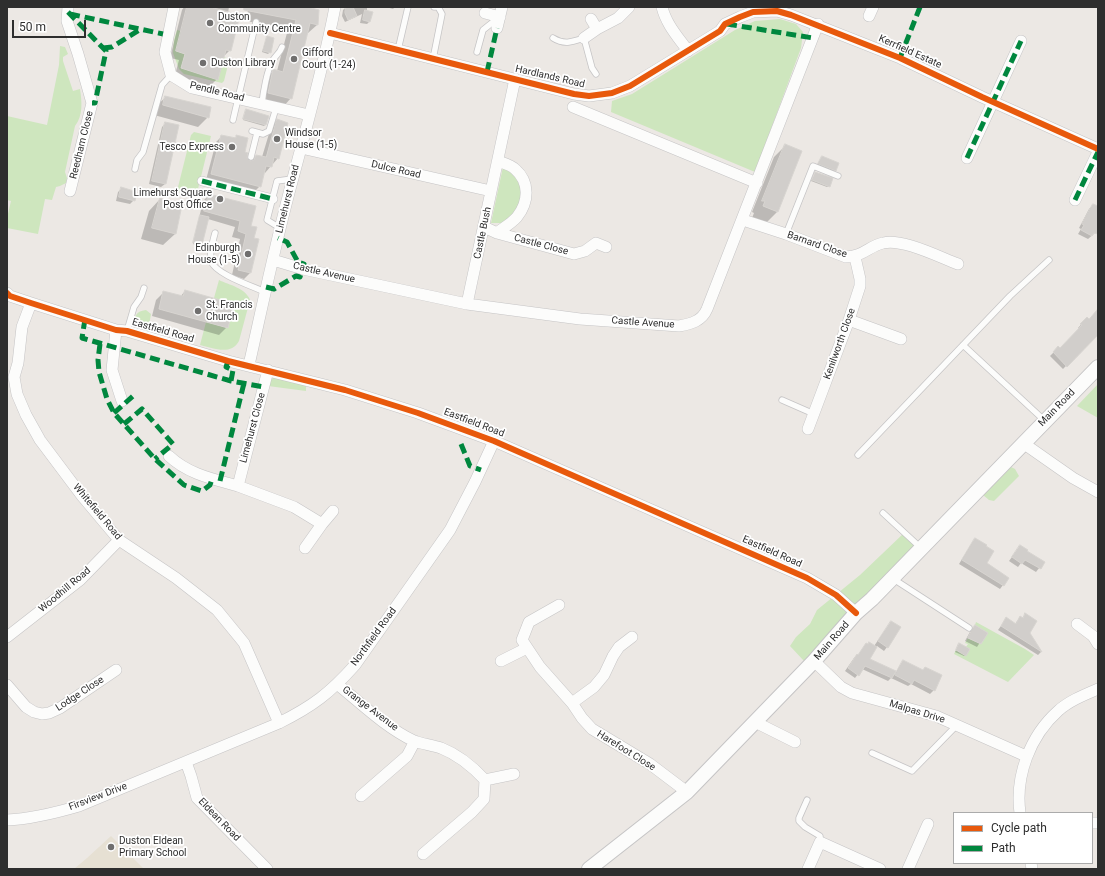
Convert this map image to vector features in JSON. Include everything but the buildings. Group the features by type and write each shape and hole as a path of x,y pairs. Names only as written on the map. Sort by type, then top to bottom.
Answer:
{"street":[{"name":"Reedham Close","path":"68,7 66,21 78,54 92,103 70,191"},
{"path":"171,74 164,52 174,7"},
{"name":"Limehurst Road","path":"249,365 292,179 323,66 335,7"},
{"path":"584,38 594,24 618,18 628,7"},
{"path":"662,7 663,13 670,27 688,51"},
{"path":"484,10 501,12 497,28"},
{"name":"Hardlands Road","path":"330,33 574,94 589,96 612,93 630,86 720,31 725,24 753,12 777,12 818,24"},
{"name":"Kerrfield Estate","path":"818,24 900,58 1098,149"},
{"name":"Castle Avenue","path":"273,260 303,269 467,304 580,319 679,326 691,324 700,319 706,312 818,24"},
{"path":"967,158 1021,41"},
{"name":"Pendle Road","path":"171,74 192,88 309,115"},
{"name":"Castle Bush","path":"467,304 515,79"},
{"path":"573,107 757,183"},
{"name":"Dulce Road","path":"301,148 491,191"},
{"path":"1075,200 1098,152"},
{"name":"Castle Bush","path":"497,233 515,219 522,209 527,196 525,184 517,171 514,168 498,161"},
{"path":"202,181 273,199"},
{"name":"Barnard Close","path":"743,220 786,234 846,257 855,257 882,243 892,241 903,243 958,264"},
{"name":"Castle Close","path":"484,227 497,233 574,254 586,251 599,242"},
{"name":"Kenilworth Close","path":"808,429 849,320 860,286 860,278 855,257"},
{"name":"Eastfield Road","path":"7,293 10,296 116,330 127,331 228,360 345,390 411,410 494,441 807,578 836,595 856,613"},
{"name":"Whitefield Road","path":"31,303 22,327 18,363 10,377 26,415 40,440 82,496 119,540 176,578 217,610 244,643 279,723"},
{"path":"849,320 901,339"},
{"path":"116,330 112,370 122,401"},
{"name":"Main Road","path":"589,869 687,792 814,661 856,613 872,599 1098,367"},
{"name":"Limehurst Close","path":"238,486 268,370"},
{"name":"Northfield Road","path":"186,762 279,723 301,712 318,702 337,684 355,665 450,530 494,441"},
{"path":"1023,443 1073,478 1098,492"},
{"path":"169,456 189,470 294,507 322,524"},
{"path":"305,548 333,511"},
{"name":"Woodhill Road","path":"7,637 80,580 119,540"},
{"path":"501,661 527,648 522,640 529,622 559,604"},
{"path":"1077,624 1093,636 1098,644"},
{"path":"572,703 594,687 604,675 613,656 620,646 632,637"},
{"name":"Harefoot Close","path":"527,648 540,667 572,703 582,718 592,729 650,764 687,792"},
{"name":"Malpas Drive","path":"814,661 842,687 852,693 936,716 1026,756"},
{"name":"Lodge Close","path":"7,685 26,707 34,712 49,714 116,670"},
{"name":"Grange Avenue","path":"337,684 385,724 415,741 456,754 472,766 485,780"},
{"path":"1020,812 1020,780 1026,756 1037,737 1058,710 1074,700 1098,689"},
{"path":"755,722 795,742"},
{"path":"361,796 407,756 415,741"},
{"name":"Firsview Drive","path":"7,820 49,815 79,806 186,762"},
{"name":"Eldean Road","path":"186,762 197,798 267,869"},
{"path":"423,854 472,812 484,799 485,780 514,774"},
{"path":"908,869 928,824"},
{"path":"808,869 820,842 880,869"}],"lane":[{"path":"398,50 408,7"},
{"path":"433,59 442,14 438,7 434,7"},
{"path":"477,52 483,30 501,12"},
{"path":"233,120 256,22"},
{"path":"553,38 558,42 567,43 584,38 592,68 596,74"},
{"path":"262,104 270,66 273,59 281,52 282,47"},
{"path":"135,169 137,160 143,152 162,85 171,74"},
{"path":"250,157 254,132 263,134 269,131 276,108"},
{"path":"786,234 813,166 838,176"},
{"path":"281,228 267,220 277,181 292,179"},
{"path":"215,233 211,253 211,262 217,269 265,292"},
{"path":"858,455 1010,296 1049,260"},
{"path":"127,331 134,307 144,288"},
{"path":"963,345 1045,421"},
{"path":"782,400 814,414"},
{"path":"883,513 921,548"},
{"path":"892,578 969,628"},
{"path":"872,753 912,771 957,725"},
{"path":"807,800 799,821 805,827 820,836 820,842"}],"shaded area":[{"name":"Duston Eldean Primary School","path":"111,836 144,869 74,869 87,858"}],"green space":[{"path":"780,19 796,24 803,32 801,48 755,172 611,112 612,101 632,94 735,30 755,21"},
{"path":"177,30 181,31 176,51 185,54 181,68 218,79 224,57 226,58 227,69 224,81 222,83 184,74 179,69 173,53 174,40"},
{"path":"60,46 65,47 68,54 63,57 63,61 73,91 80,89 81,104 81,113 75,126 65,172 67,178 66,183 56,187 52,200 45,199 38,234 7,228 7,218 11,201 7,200 7,116 47,125 59,65"},
{"path":"194,132 211,136 196,197 179,192 178,187 191,135"},
{"path":"503,167 516,175 522,190 519,209 502,223 491,223"},
{"path":"219,280 237,287 248,296 250,300 239,341 236,346 227,350 200,345 206,322 228,328 234,304 214,298"},
{"path":"146,310 151,314 148,331 136,328 135,321 137,313"},
{"path":"273,378 279,378 306,385 306,391 268,386 269,381"},
{"path":"1098,384 1098,418 1077,406"},
{"path":"1011,467 1015,469 1019,476 994,501 989,500 983,495"},
{"path":"904,533 917,544 804,661 790,646 796,637 810,624 817,610 860,575"},
{"path":"976,622 1034,655 1008,682 954,654 956,650 966,655 970,649 966,647 968,644 965,643 968,638 981,644 988,633 975,625"}],"marked path":[{"path":"900,58 920,7"},
{"path":"68,12 106,51 95,103 92,103"},
{"path":"70,14 163,34"},
{"path":"727,24 813,38"},
{"path":"487,72 497,28"},
{"path":"103,48 112,47 141,29"},
{"path":"967,158 1021,41"},
{"path":"1075,200 1098,152"},
{"path":"202,181 273,199"},
{"path":"266,287 274,289 296,276 300,277 304,264 298,262 287,242 278,238"},
{"path":"85,319 82,338 231,381 264,387"},
{"path":"100,344 98,360 99,372 107,399 114,413 155,459 184,485 202,491 210,485 212,479"},
{"path":"228,361 226,367 233,370 231,381"},
{"path":"220,481 244,383"},
{"path":"114,413 133,396"},
{"path":"124,424 142,409 173,444 155,459"},
{"path":"461,444 470,466 481,470"}],"cycle path":[{"path":"330,33 574,94 589,96 612,93 630,86 720,31 725,24 740,17 753,12 777,11 791,15 900,58 1098,149"},
{"path":"7,293 10,296 116,330 127,331 228,361 345,390 418,413 494,441 807,578 836,595 856,613"}],"place":[{"name":"Duston Community Centre","path":"210,23"},
{"name":"Gifford Court (1-24)","path":"294,59"},
{"name":"Duston Library","path":"203,63"},
{"name":"Windsor House (1-5)","path":"277,139"},
{"name":"Tesco Express","path":"232,147"},
{"name":"Limehurst Square Post Office","path":"220,199"},
{"name":"Edinburgh House (1-5)","path":"248,254"},
{"name":"St. Francis Church","path":"198,311"},
{"name":"Duston Eldean Primary School","path":"111,847"}]}
